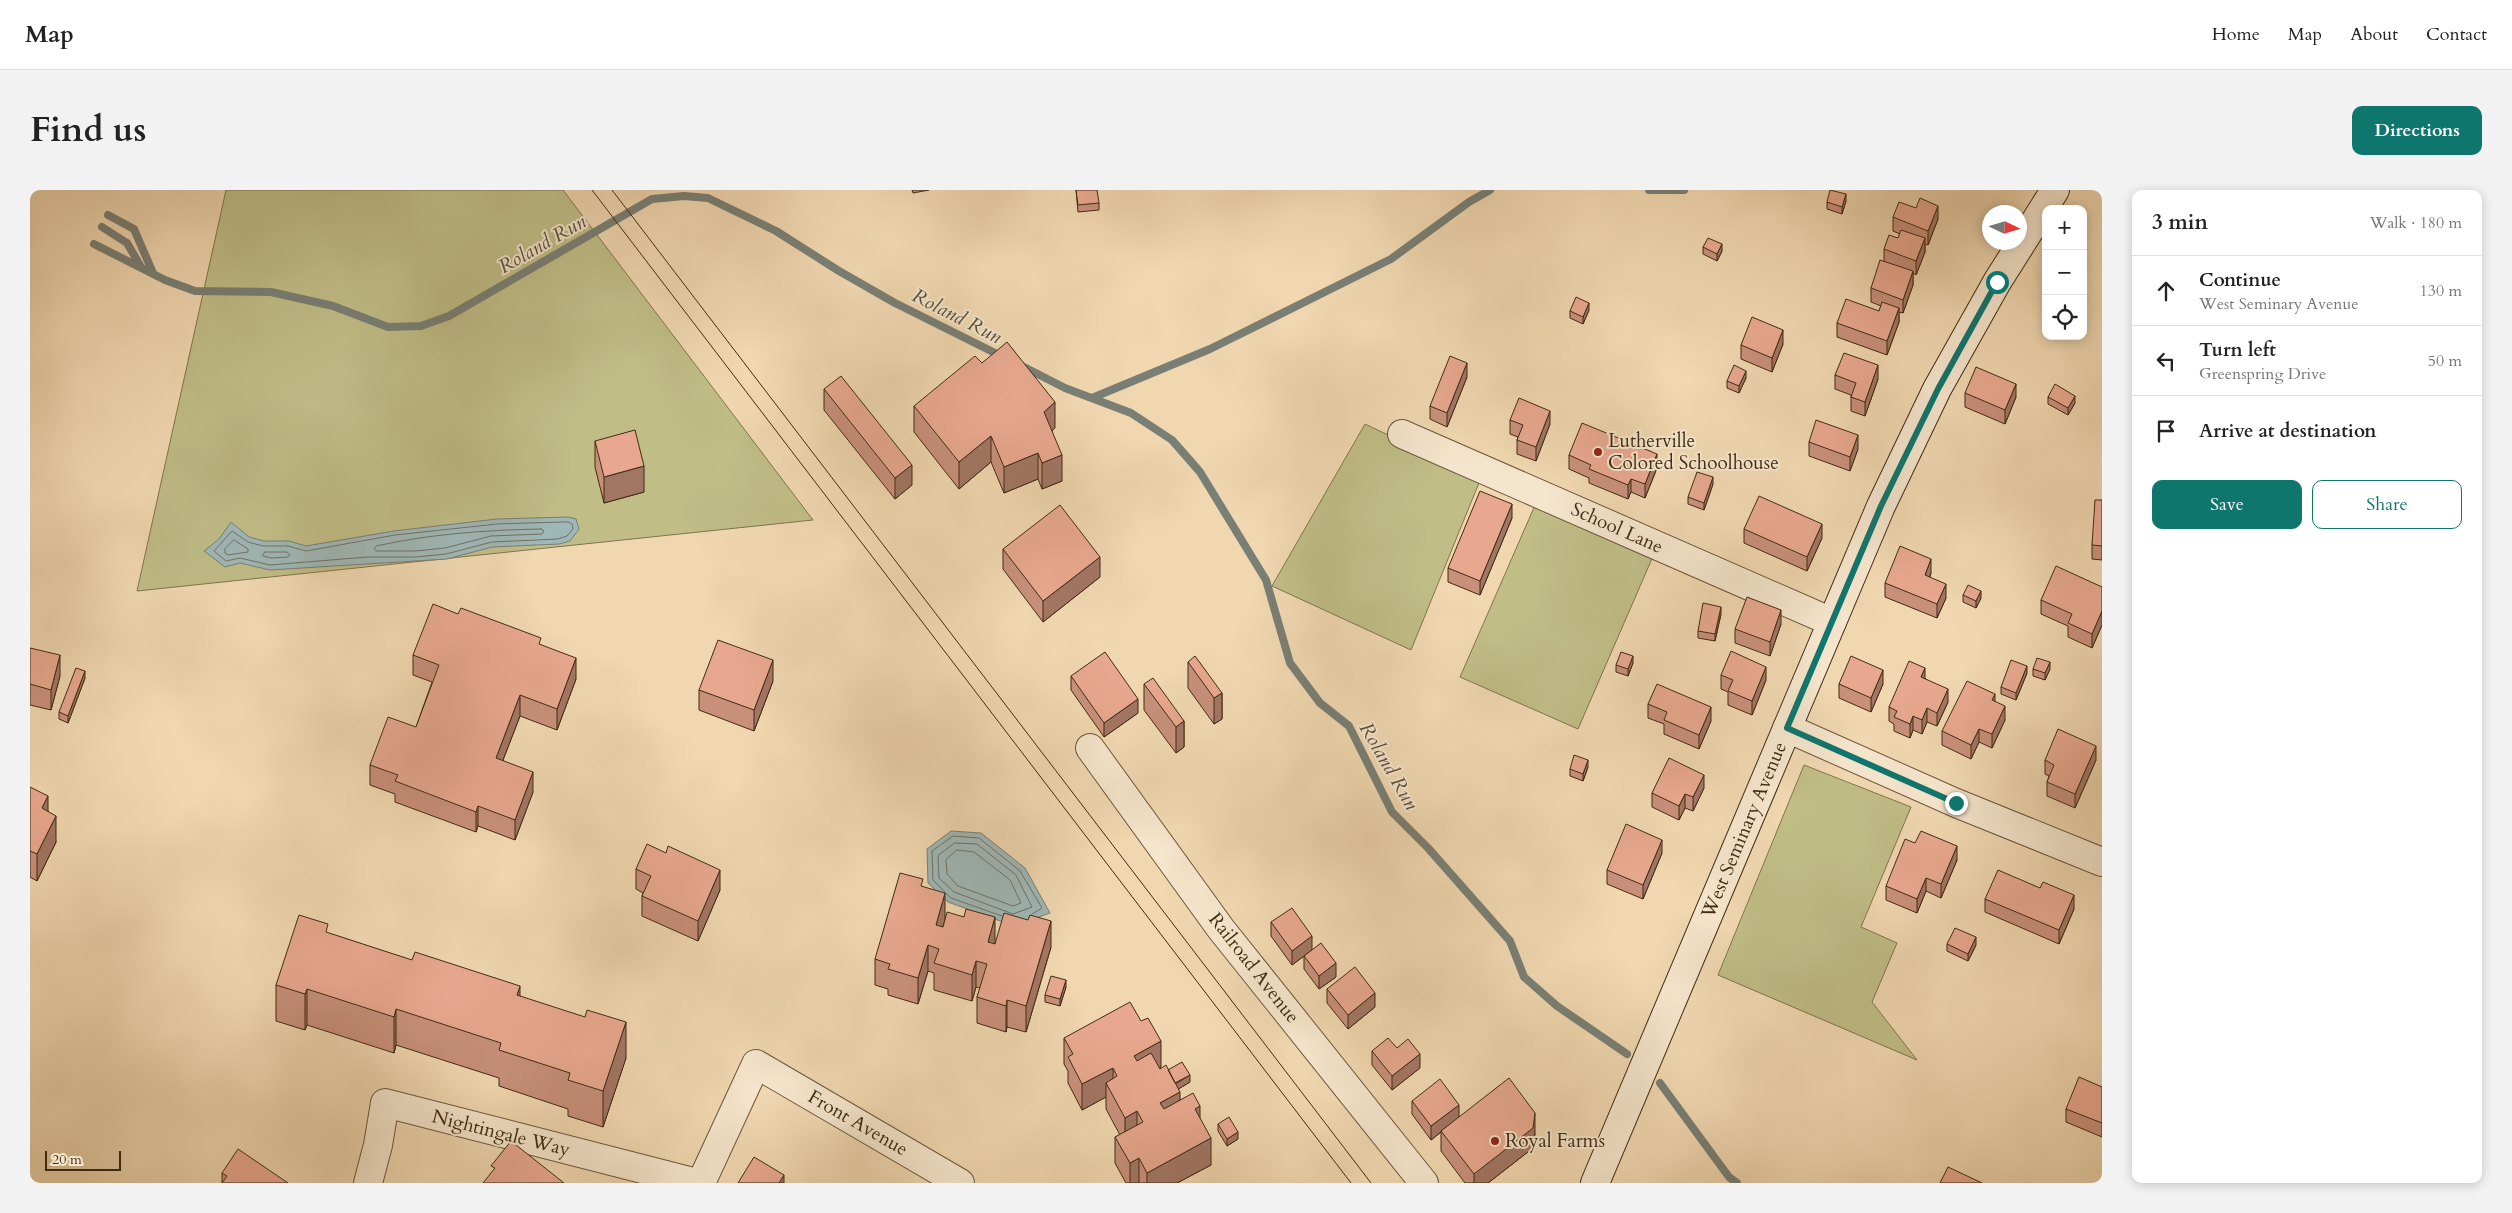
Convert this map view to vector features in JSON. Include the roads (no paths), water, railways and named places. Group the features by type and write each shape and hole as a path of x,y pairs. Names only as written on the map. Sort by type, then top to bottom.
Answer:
{"street":[{"name":"West Seminary Avenue","path":"1595,1183 1881,506 1938,389 1997,282 2055,190"},
{"name":"School Lane","path":"1402,434 1832,622"},
{"path":"1787,728 1956,803 2102,862"},
{"name":"Railroad Avenue","path":"1090,748 1221,928 1424,1183"},
{"name":"Front Avenue","path":"702,1183 756,1064 960,1183"},
{"name":"Nightingale Way","path":"368,1183 378,1144 385,1103 697,1183"}],"water":[{"path":"568,517 576,519 579,529 570,541 559,544 492,547 447,559 270,570 240,563 225,567 204,551 219,539 231,522 249,537 264,541 289,541 306,546 394,531 497,519"},
{"path":"951,831 981,833 1025,868 1050,913 1014,926 948,902 928,883 927,849"}],"waterway":[{"path":"1092,398 1210,349 1391,259 1469,202 1490,190"},
{"path":"1649,190 1684,190"},
{"name":"Roland Run","path":"94,244 165,280 195,291 271,292 333,306 388,327 421,326 449,316 652,199 684,196 708,198 776,231 839,271 895,303 1003,357"},
{"path":"108,215 134,229 153,273"},
{"path":"102,227 127,243 141,267"},
{"name":"Roland Run","path":"1020,365 1065,388 1131,413 1172,440 1200,472 1266,580 1290,663 1320,703 1349,726 1392,812 1428,848 1510,941 1524,977 1557,1006 1627,1054"},
{"name":"Roland Run","path":"1660,1083 1729,1177 1737,1183"}],"tram line":[{"path":"592,190 1351,1183"},
{"path":"612,190 1371,1183"}],"place":[{"name":"Lutherville Colored Schoolhouse","path":"1598,452"},
{"name":"Royal Farms","path":"1495,1141"}]}
